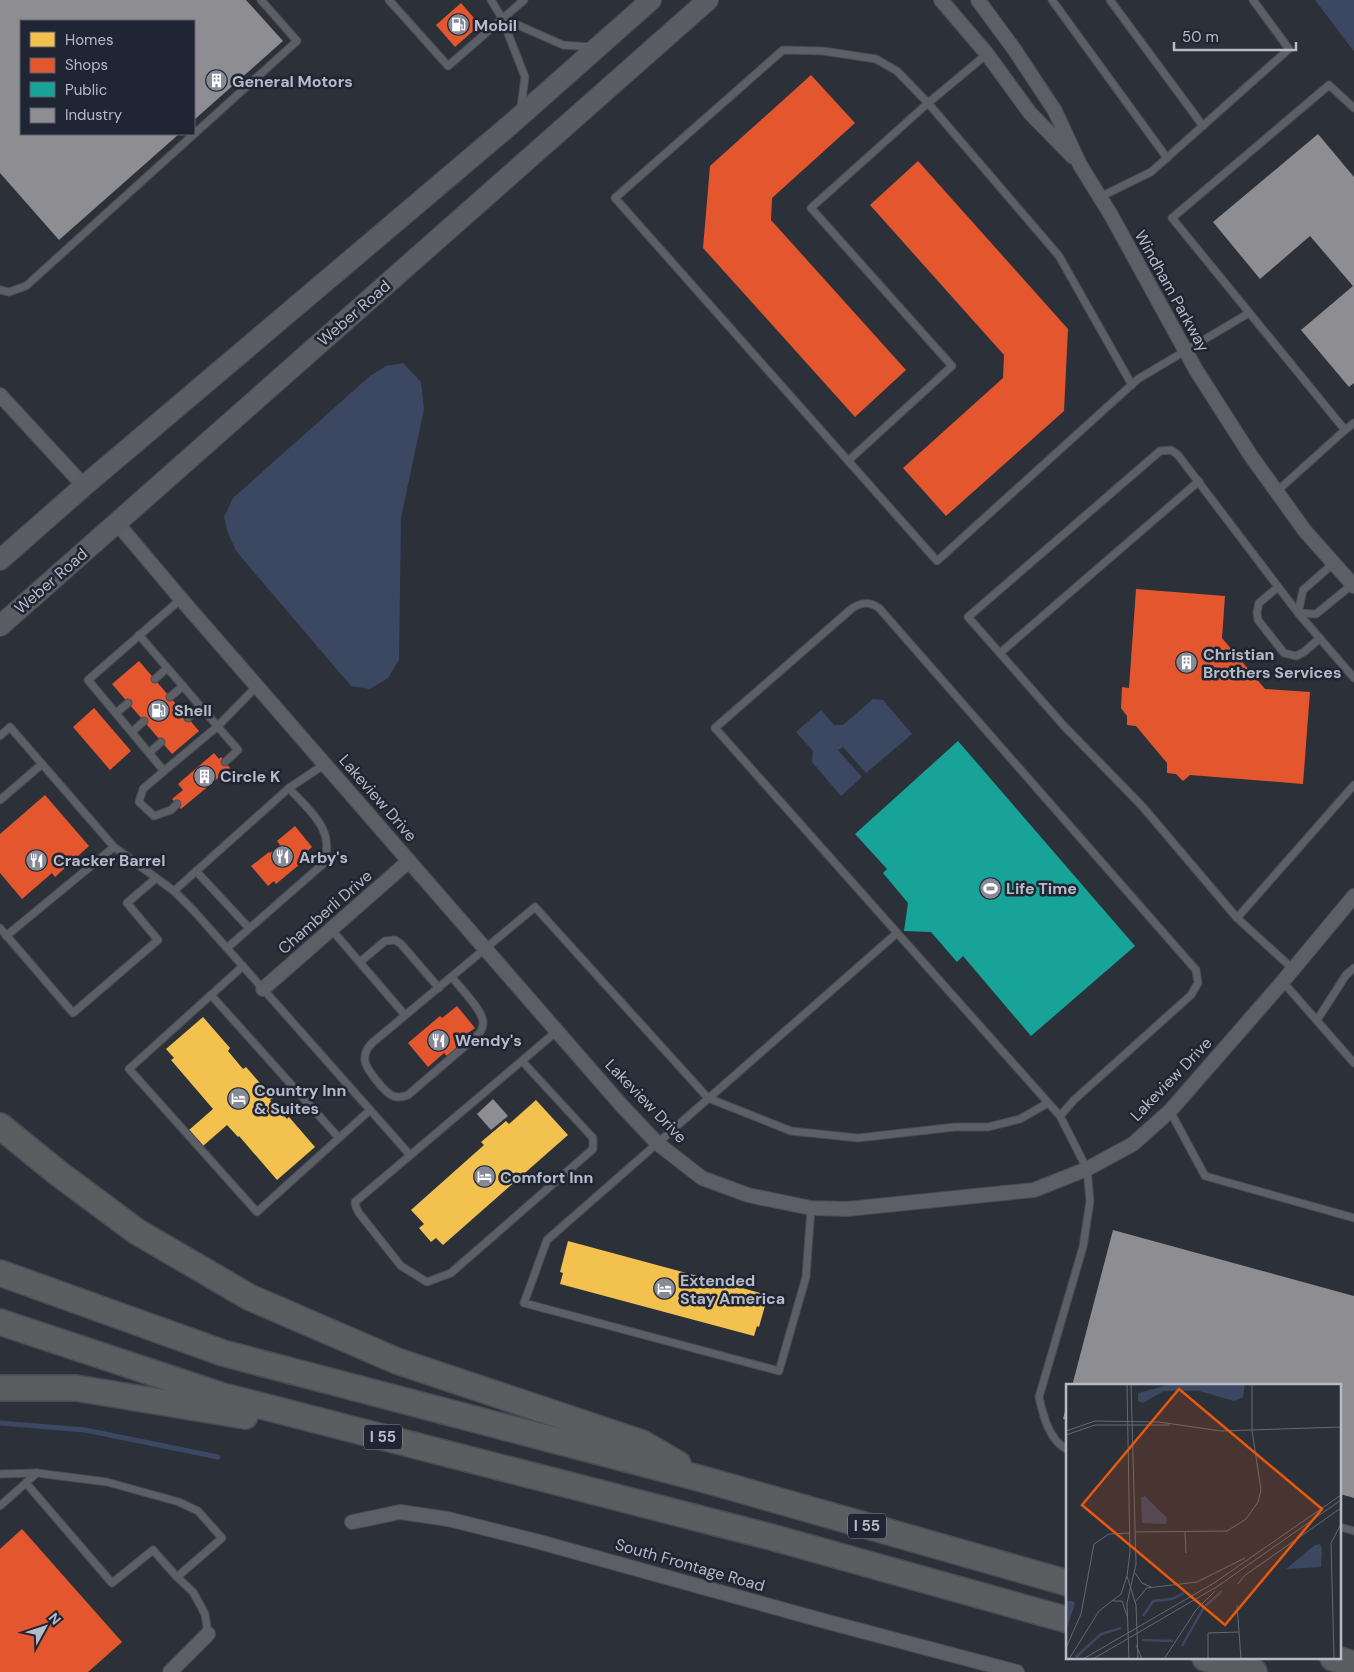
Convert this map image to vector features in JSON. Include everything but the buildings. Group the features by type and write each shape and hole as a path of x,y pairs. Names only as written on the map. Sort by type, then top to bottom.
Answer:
{"highway":[{"path":"0,1126 58,1173 136,1231 249,1297 397,1360 642,1443 706,1480"},
{"name":"I 55","path":"0,1272 223,1354 706,1480 1066,1582"},
{"name":"I 55","path":"0,1322 223,1396 771,1537 1066,1619"},
{"path":"0,1388 76,1388 300,1426 771,1537"},
{"path":"1212,1660 1254,1672"},
{"path":"1340,1660 1354,1664"}],"main road":[{"path":"0,560 84,486 510,125 651,0"},
{"name":"Weber Road","path":"0,626 708,0"}],"street":[{"path":"941,0 986,54 1030,113 1080,165"},
{"name":"Windham Parkway","path":"978,0 1014,49 1055,111 1080,165 1100,197 1186,352 1251,456 1305,531 1353,585"},
{"path":"0,395 84,486"},
{"name":"Lakeview Drive","path":"117,523 622,1106 657,1143 702,1178 748,1195 811,1208 847,1209 1034,1190 1087,1169 1133,1144 1170,1111 1283,982 1354,896"},
{"name":"Chamberli Drive","path":"263,989 409,861"},
{"name":"South Frontage Road","path":"352,1522 400,1512 448,1519 536,1541 1016,1672"},
{"path":"170,1672 208,1634"}],"lane":[{"path":"195,133 297,41 261,0"},
{"path":"389,0 448,66 524,0"},
{"path":"492,0 502,18 525,77 521,107 510,125"},
{"path":"1052,0 1167,158"},
{"path":"1110,0 1203,126"},
{"path":"1100,197 1151,172 1289,49 1253,0"},
{"path":"502,18 563,45 598,47"},
{"path":"1132,385 1059,256 928,103 897,71 876,59 823,51 783,50 616,198 937,561 1132,385 1138,379 1249,313"},
{"path":"848,461 952,366 811,208 928,103 986,54"},
{"path":"1345,430 1172,218 1329,85 1354,108"},
{"path":"0,290 9,292 26,286 193,135"},
{"path":"1276,492 1354,423"},
{"path":"1293,969 1237,918 1142,806 1064,726 968,617 1160,451 1170,450 1178,454 1298,613 1354,678"},
{"path":"1000,654 1199,482"},
{"path":"1298,613 1303,590 1334,563"},
{"path":"1298,613 1316,614 1353,585"},
{"path":"1278,587 1259,603 1257,612 1258,620 1284,653 1296,656 1304,652 1320,638"},
{"path":"164,771 88,680 181,599"},
{"path":"1060,1116 1074,1100 1191,996 1198,983 1196,970 879,608 874,604 861,603 850,610 716,728 1060,1116 1087,1169 1090,1201 1083,1247 1039,1397 1043,1415 1051,1433 1066,1449"},
{"path":"139,635 238,750 225,762"},
{"path":"155,679 167,668"},
{"path":"170,697 183,686"},
{"path":"177,804 171,810 154,816 139,802 143,789 218,726 257,686"},
{"path":"116,713 128,703"},
{"path":"188,718 201,706"},
{"path":"132,732 144,721"},
{"path":"0,736 10,727 114,847 174,891 410,1155"},
{"path":"149,753 161,742"},
{"path":"0,800 42,764"},
{"path":"174,891 289,788 325,764"},
{"path":"1237,918 1354,785"},
{"path":"226,948 323,864 327,854 328,845 323,826 289,788"},
{"path":"6,936 114,847"},
{"path":"196,871 249,928"},
{"path":"0,928 73,1013 158,940 126,903 156,878"},
{"path":"452,977 480,1013 483,1024 482,1030 408,1095 398,1097 389,1094 366,1066 365,1054 372,1043 535,907 708,1098 791,1131 858,1138 955,1127 988,1127 1020,1119 1048,1103"},
{"path":"331,928 405,1015"},
{"path":"811,1208 806,1277 779,1371 524,1304 547,1240 897,933"},
{"path":"360,962 385,941 395,940 401,944 439,988"},
{"path":"243,966 129,1069 257,1212 370,1110"},
{"path":"1317,1020 1346,975 1354,968"},
{"path":"1283,982 1354,1063"},
{"path":"211,995 339,1138"},
{"path":"522,1061 593,1138 593,1149 451,1273 427,1282 401,1266 356,1207 355,1202 557,1031"},
{"path":"1170,1111 1205,1176 1354,1218"},
{"path":"0,1474 37,1474 107,1482 179,1502 198,1511 222,1538 177,1577"},
{"path":"0,1506 37,1474"},
{"path":"26,1483 112,1583 153,1550 193,1592 205,1614 208,1634"}],"water":[{"path":"1315,0 1354,0 1354,51 1352,49"},
{"path":"403,363 421,382 424,409 401,518 399,660 388,678 370,689 351,686 236,551 228,533 224,517 233,498 370,376 386,366"},
{"path":"873,699 883,700 912,734 866,773 843,747 838,750 862,777 841,796 812,762 813,751 796,732 821,710 834,725 843,725"}],"waterway":[{"path":"0,1423 85,1430 218,1457"}],"place":[{"name":"Mobil","path":"458,25"},
{"name":"General Motors","path":"216,81"},
{"name":"Christian Brothers Services","path":"1187,663"},
{"name":"Shell","path":"158,710"},
{"name":"Circle K","path":"204,776"},
{"name":"Arby's","path":"283,857"},
{"name":"Cracker Barrel","path":"37,860"},
{"name":"Life Time","path":"990,888"},
{"name":"Wendy's","path":"439,1040"},
{"name":"Country Inn & Suites","path":"238,1099"},
{"name":"Comfort Inn","path":"484,1177"},
{"name":"Extended Stay America","path":"664,1289"}]}
